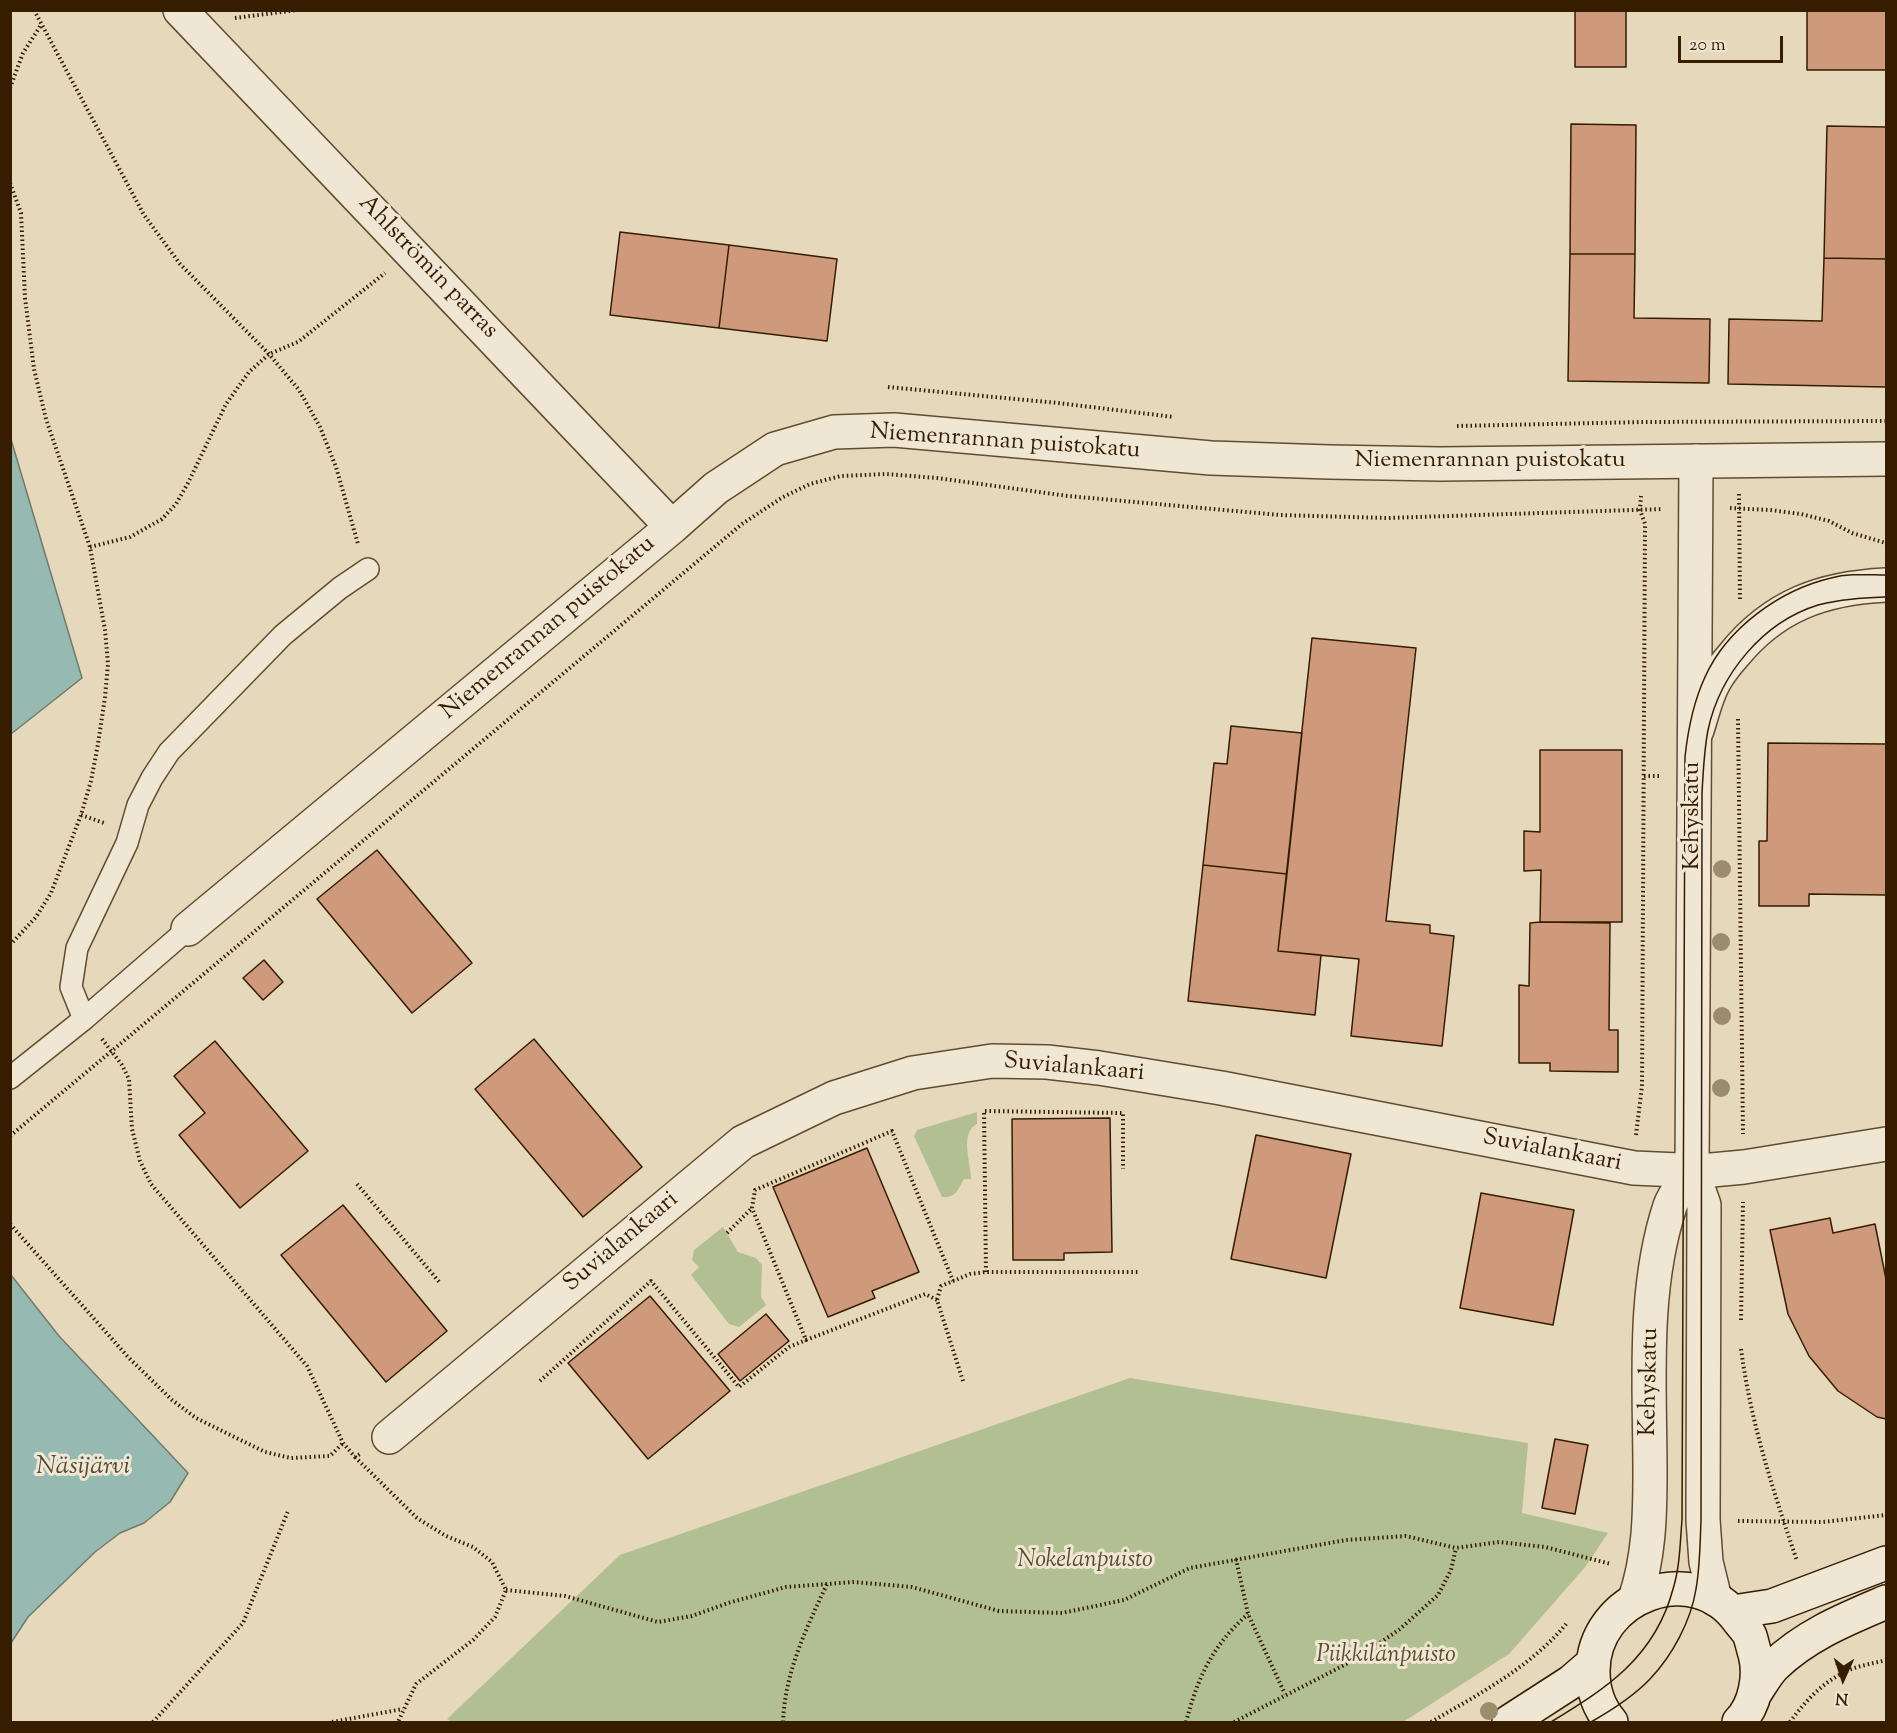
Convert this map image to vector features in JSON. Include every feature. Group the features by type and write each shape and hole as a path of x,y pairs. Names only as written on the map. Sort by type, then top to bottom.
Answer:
{"street":[{"name":"Ahlströmin parras","path":"186,17 672,527"},
{"name":"Niemenrannan puistokatu","path":"188,929 716,488 776,449 834,432 894,430 1211,458 1329,462 1452,464 1887,459"},
{"name":"Kehyskatu","path":"1696,461 1692,1171 1704,1205 1703,1520 1706,1562 1724,1606"},
{"path":"1694,737 1713,683 1739,648 1762,624 1788,607 1816,596 1860,586 1887,585"},
{"name":"Suvialankaari","path":"389,1437 743,1142 834,1098 913,1073 992,1061 1047,1062 1099,1068 1221,1088 1635,1168 1692,1171 1743,1167 1887,1144"},
{"name":"Kehyskatu","path":"1635,1599 1645,1563 1649,1520 1650,1329 1656,1272 1671,1204 1692,1171"},
{"path":"1724,1606 1772,1606 1887,1563"},
{"path":"1611,1722 1604,1714 1596,1695 1593,1663 1600,1638 1614,1616 1635,1599 1653,1591 1674,1589 1696,1591 1724,1606 1750,1636 1757,1664 1755,1692"},
{"path":"1739,1722 1744,1718 1755,1692 1772,1668 1795,1648 1820,1631 1887,1602"},
{"path":"1509,1722 1571,1682 1593,1663"}],"lane":[{"path":"84,1019 71,987 77,948 127,843 138,805 152,778 169,752 283,635 340,588 368,570"},
{"path":"10,1078 84,1019 188,929"}],"path":[{"path":"34,10 144,215 180,264 269,354 299,390 320,427 336,467 351,522 368,570"},
{"path":"186,17 297,10"},
{"path":"10,88 23,53 41,25"},
{"path":"10,183 21,213 25,298 34,369 46,419 90,547 105,630 108,664 91,781 81,815 51,893 36,917 10,945"},
{"path":"90,547 130,537 162,519 176,504 226,404 249,372 269,354 298,342 412,252"},
{"path":"888,387 1058,403 1185,419"},
{"path":"1737,421 1739,648"},
{"path":"1452,426 1643,422 1887,421"},
{"path":"1635,1168 1635,1144 1642,1086 1644,955 1645,524 1640,510 1643,422"},
{"path":"10,1136 742,524 783,497 810,484 841,476 886,474 937,478 1068,496 1280,516 1387,518 1739,507 1801,514 1829,521 1852,533 1887,543"},
{"path":"1738,719 1743,1167 1741,1325"},
{"path":"84,1019 112,1050 129,1080 132,1129 140,1161 151,1184 307,1366 343,1443 355,1457 417,1518 446,1536 472,1548 492,1562 506,1590 495,1617 473,1640 416,1684 398,1722"},
{"path":"986,1272 984,1112 1123,1113 1122,1169"},
{"path":"806,1340 752,1208 754,1190 892,1131 953,1281"},
{"path":"357,1184 441,1284"},
{"path":"727,1233 752,1208"},
{"path":"10,1224 128,1357 172,1400 196,1418 265,1452 291,1458 330,1456 343,1443"},
{"path":"963,1381 937,1300 941,1286 970,1274 986,1272 1139,1272"},
{"path":"540,1381 651,1281 739,1387 789,1347 925,1294 937,1300"},
{"path":"1740,1348 1746,1389 1758,1441 1784,1521"},
{"path":"355,1457 389,1437"},
{"path":"153,1722 243,1623 288,1512"},
{"path":"1703,1520 1823,1522 1887,1515"},
{"path":"506,1590 565,1596 658,1622 692,1616 728,1603 786,1587 854,1582 912,1587 999,1611 1062,1613 1124,1600 1190,1568 1346,1540 1406,1536 1456,1548 1499,1542 1545,1548 1615,1565 1608,1572"},
{"path":"1234,1722 1358,1658 1400,1629 1438,1595 1451,1569 1456,1548"},
{"path":"1236,1559 1248,1614 1285,1694"},
{"path":"783,1722 789,1674 827,1584"},
{"path":"1186,1722 1207,1662 1231,1630 1248,1614"},
{"path":"1431,1722 1506,1678 1557,1636 1570,1620"},
{"path":"1790,1722 1809,1699 1843,1672 1887,1660"},
{"path":"332,1722 403,1709"}],"green space":[{"path":"977,1112 977,1124 968,1134 967,1141 971,1179 964,1179 954,1195 942,1197 914,1136 917,1130"},
{"path":"723,1227 738,1252 756,1258 762,1265 761,1297 766,1305 739,1327 729,1324 691,1275 699,1267 692,1260 694,1250"},
{"name":"Nokelanpuisto","path":"1130,1378 1528,1443 1522,1513 1608,1533 1586,1566 1509,1654 1403,1722 452,1722 447,1719 620,1555"}],"water":[{"path":"10,436 82,678 11,734 10,734"},
{"name":"Näsijärvi","path":"11,1275 59,1336 188,1473 170,1502 144,1523 120,1533 95,1552 28,1617 11,1643"}],"building":[{"path":"1575,10 1626,10 1626,67 1575,67"},
{"path":"1807,10 1886,10 1886,70 1807,70"},
{"path":"1571,124 1636,125 1635,254 1570,254"},
{"path":"1827,126 1886,127 1886,259 1824,258"},
{"path":"620,232 729,245 719,328 610,315"},
{"path":"729,245 837,259 827,341 719,328"},
{"path":"1570,254 1635,254 1634,318 1710,319 1709,383 1568,381"},
{"path":"1824,258 1886,259 1886,387 1728,384 1729,319 1822,321"},
{"path":"1312,638 1416,648 1386,921 1430,925 1430,933 1454,936 1442,1046 1351,1036 1359,959 1278,951"},
{"path":"1231,726 1302,733 1287,874 1203,865 1214,763 1227,764"},
{"path":"1768,743 1886,744 1886,895 1809,894 1809,906 1759,906 1759,841 1767,841"},
{"path":"1540,750 1622,750 1622,922 1540,922 1541,870 1524,871 1524,831 1540,832"},
{"path":"377,850 472,963 412,1013 317,899"},
{"path":"1203,865 1287,874 1278,951 1321,955 1315,1015 1188,1001"},
{"path":"1530,923 1610,923 1609,1030 1618,1030 1618,1072 1550,1071 1550,1063 1519,1063 1519,985 1529,986"},
{"path":"264,960 283,982 263,1000 243,978"},
{"path":"534,1039 642,1167 583,1217 475,1089"},
{"path":"215,1041 308,1151 240,1208 179,1135 205,1113 174,1076"},
{"path":"1110,1118 1112,1252 1064,1253 1064,1260 1013,1260 1012,1119"},
{"path":"1256,1135 1351,1154 1326,1278 1231,1259"},
{"path":"867,1148 919,1272 872,1291 875,1298 828,1317 773,1187"},
{"path":"1481,1193 1574,1210 1553,1325 1460,1308"},
{"path":"343,1205 447,1331 386,1382 281,1255"},
{"path":"1830,1218 1833,1233 1875,1224 1886,1279 1886,1419 1877,1417 1838,1391 1809,1356 1788,1314 1770,1230"},
{"path":"650,1296 730,1391 648,1459 568,1363"},
{"path":"766,1314 789,1341 740,1381 718,1354"},
{"path":"1555,1439 1588,1445 1575,1514 1542,1508"}],"tram line":[{"path":"1551,1722 1609,1683 1641,1652 1665,1613 1678,1564 1682,1520 1685,757 1694,706 1715,659 1741,627 1757,614 1793,592 1831,578 1852,575 1886,575"},
{"path":"1591,1722 1615,1708 1637,1691 1666,1660 1685,1625 1696,1589 1701,1521 1702,794 1708,730 1714,709 1734,670 1762,637 1779,624 1818,605 1843,600 1886,597"}],"park label":[{"name":"Piikkilänpuisto","path":"1386,1657"}]}
